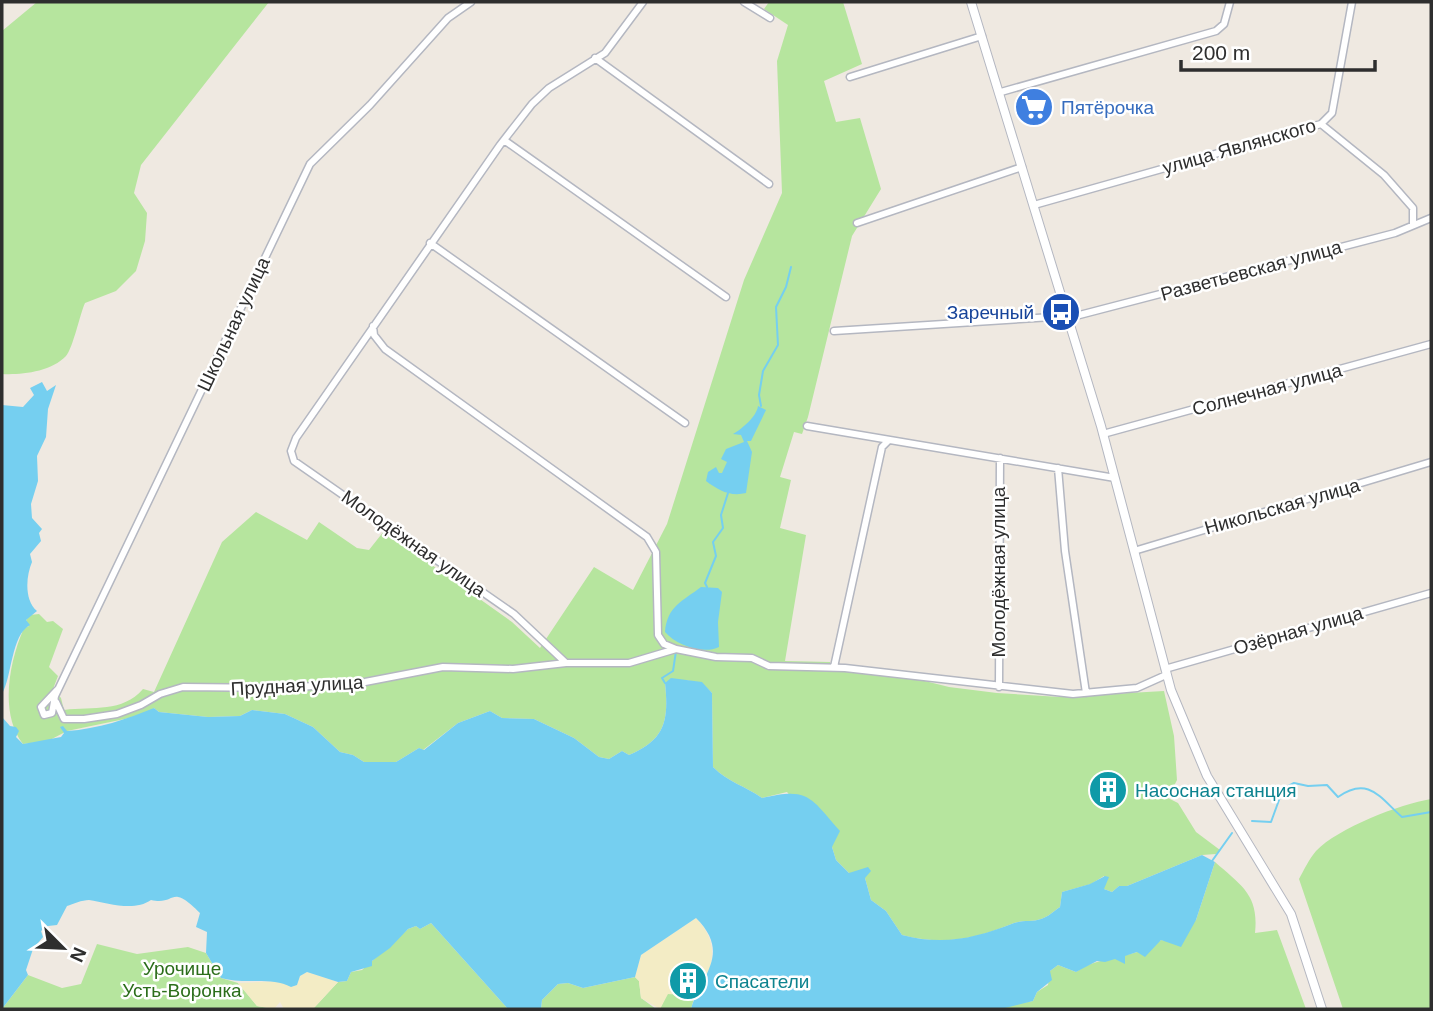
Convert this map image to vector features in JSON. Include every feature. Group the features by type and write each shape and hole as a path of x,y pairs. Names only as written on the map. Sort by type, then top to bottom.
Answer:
{"street":[{"name":"Школьная улица","path":"57,690 310,164 370,105 448,18 471,2"},
{"name":"Молодёжная улица","path":"643,2 605,53 549,88 532,104 504,140 373,324 296,438 291,451 294,461 513,614 566,663 629,663 676,649 716,657 752,659 769,666 834,667 999,687 1086,693 1137,688 1153,679"},
{"path":"744,2 770,18"},
{"path":"971,2 1001,92 1104,434 1165,672 1180,715 1207,776 1291,914 1322,1009"},
{"path":"1001,92 1216,31 1224,24 1230,2"},
{"name":"улица Являнского","path":"1034,205 1321,124 1332,113 1352,2"},
{"path":"850,77 982,36"},
{"path":"594,58 769,184"},
{"path":"1321,124 1384,175 1413,208 1413,225"},
{"path":"504,140 726,297"},
{"path":"857,223 1022,167"},
{"name":"Разветьевская улица","path":"834,331 1068,317 1395,233 1431,218"},
{"path":"430,243 685,423"},
{"path":"373,324 374,335 385,349 647,537 656,552 658,635 664,644 676,649"},
{"name":"Солнечная улица","path":"1104,434 1431,344"},
{"name":"Молодёжная улица","path":"807,426 888,442 901,441 1115,478"},
{"path":"834,667 882,447 888,442"},
{"name":"Молодёжная улица","path":"999,687 1000,458"},
{"name":"Никольская улица","path":"1134,551 1431,462"},
{"path":"1058,468 1065,551 1086,693"},
{"name":"Озёрная улица","path":"1153,679 1165,672 1431,593"},
{"name":"Прудная улица","path":"57,690 56,704 64,719 84,719 117,714 160,694 183,688 272,689 365,682 443,667 513,669 566,663"}],"green space":[{"path":"37,2 269,2 141,165 134,193 147,213 145,241 136,271 116,291 85,303 71,346 60,361 36,371 2,374 2,31"},
{"path":"769,2 843,2 862,64 824,81 836,122 860,118 881,189 852,236 808,417 802,434 794,432 780,477 791,480 780,528 806,535 785,661 830,662 830,670 893,673 949,687 997,693 1060,697 1164,691 1174,736 1177,780 1168,798 1178,803 1196,832 1220,850 1216,854 1202,855 1127,886 1119,886 1112,892 1104,889 1104,876 1091,884 1062,892 1060,907 1038,920 1017,922 959,939 932,940 902,935 886,911 871,900 865,878 849,873 836,860 832,847 787,792 762,798 713,767 712,693 702,683 685,680 665,683 665,719 657,736 629,755 622,751 609,759 599,757 574,738 534,719 502,718 490,711 458,723 423,750 419,748 396,762 364,762 353,755 340,752 313,727 285,714 252,710 240,716 208,717 159,712 154,708 144,715 67,731 48,741 23,744 11,719 9,689 18,642 24,628 29,626 26,620 30,615 39,614 47,622 53,621 63,629 49,667 58,676 53,689 61,698 64,710 117,705 135,697 143,689 154,692 222,542 256,512 307,540 319,522 357,548 369,550 384,531 512,622 540,648 594,567 633,590 667,524 744,280 782,193 777,61 788,25 764,9"},
{"path":"1431,799 1431,1009 1343,1009 1299,879 1316,851 1339,834 1387,812"},
{"path":"1215,862 1247,892 1254,909 1255,933 1277,930 1306,1009 988,1009 1033,1001 1037,992 1048,985 1050,971 1058,965 1076,972 1096,962 1140,951 1161,940 1167,941 1196,920"},
{"path":"431,923 508,1009 313,1009 338,982 347,981 351,972 362,970 408,929 416,926 420,929"},
{"name":"Урочище Усть-Воронка","path":"97,944 137,954 188,947 206,953 221,978 238,983 257,1006 273,1009 2,1009 28,975 62,988 81,984"},
{"path":"635,977 639,981 641,998 656,1009 541,1009 542,1000 558,984 568,983 583,988"},
{"path":"667,994 695,995 691,1009 660,1009"}],"sand":[{"path":"696,918 704,927 712,946 707,976 695,995 668,994 660,1009 641,998 639,981 635,977 641,955"},
{"path":"307,972 338,982 313,1009 284,1009 280,1002 274,1009 257,1006 238,983 282,981 291,987 297,985 300,976"}],"water":[{"path":"42,382 47,391 56,385 48,409 46,437 37,456 38,481 31,504 32,518 42,529 39,533 41,541 30,554 32,562 28,574 28,594 37,611 26,620 30,625 24,630 15,647 2,694 2,405 23,407 34,395 30,388"},
{"path":"758,406 766,410 751,441 747,441 752,452 746,493 724,492 706,481 708,472 716,467 719,473 722,473 727,462 721,459 726,449 744,442 741,435 733,434 745,426"},
{"path":"701,587 718,588 722,592 718,622 719,647 713,649 690,647 665,632 666,623 673,610"},
{"path":"671,678 702,682 712,693 713,767 762,798 790,794 799,795 815,803 840,831 832,847 836,860 849,873 868,867 871,871 865,878 871,900 886,911 902,935 932,940 959,939 1017,922 1038,920 1060,907 1062,892 1090,884 1105,876 1109,877 1104,889 1112,892 1119,886 1127,886 1202,855 1215,862 1196,920 1181,947 1161,940 1145,957 1137,952 1125,956 1125,964 1115,959 1097,961 1076,972 1058,965 1050,971 1052,980 1037,992 1033,1001 1005,1008 691,1009 713,954 707,931 696,918 641,955 635,977 583,988 568,983 558,984 542,1000 541,1009 508,1009 431,923 420,929 416,926 408,929 390,948 372,961 372,966 351,972 347,981 338,982 307,972 300,976 297,985 291,987 275,982 221,978 206,953 207,932 196,927 200,913 183,899 174,897 129,906 86,900 67,906 57,925 48,926 41,931 43,937 33,949 26,970 28,975 2,1009 2,717 10,726 16,727 19,731 16,737 23,744 61,737 64,733 60,727 63,726 67,731 90,728 123,720 154,708 159,712 208,717 240,716 252,710 285,714 313,727 340,752 353,755 364,762 396,762 419,748 424,750 458,723 490,711 502,718 534,719 574,738 599,757 609,759 622,751 629,755 657,736 665,719 665,683"}],"waterway":[{"path":"761,406 759,395 763,371 778,345 776,307 786,287 791,267"},
{"path":"707,587 705,583 716,556 713,542 723,528 721,515 728,493"},
{"path":"665,683 662,678 673,671 676,651"},
{"path":"1252,821 1271,822 1283,789 1294,783 1308,786 1327,785 1338,797 1358,788 1366,789 1381,797 1402,817 1431,812"},
{"path":"1212,861 1232,833"}],"place":[{"name":"Пятёрочка","path":"1034,107"},
{"name":"Заречный","path":"1061,312"},
{"name":"Насосная станция","path":"1108,790"},
{"name":"Спасатели","path":"688,981"}]}
